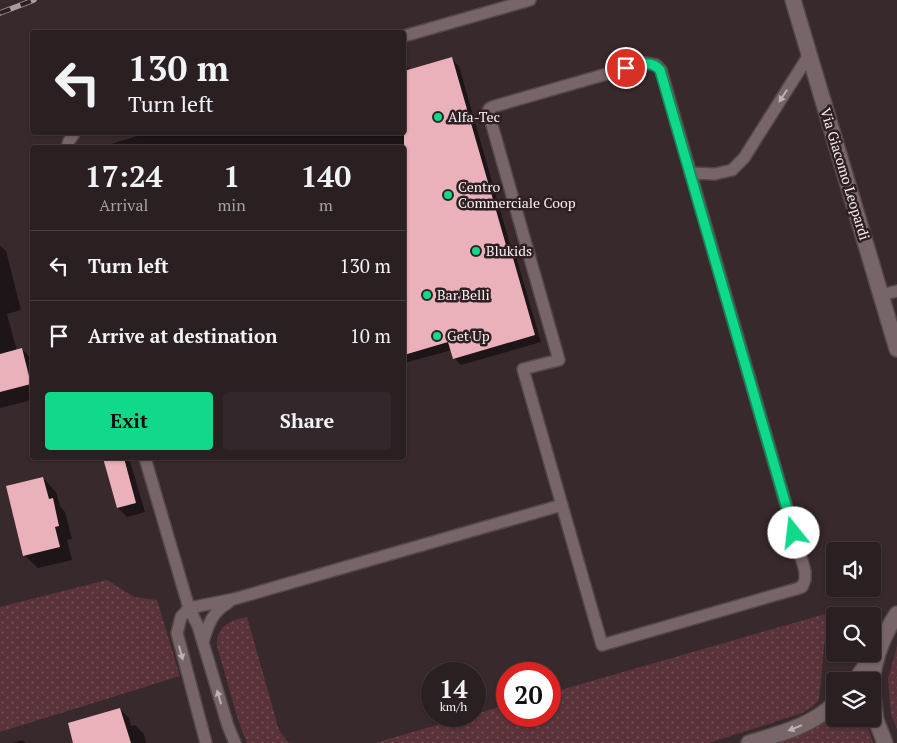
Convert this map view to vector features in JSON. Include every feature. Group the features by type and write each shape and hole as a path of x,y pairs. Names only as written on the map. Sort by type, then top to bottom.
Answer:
{"main road":[{"name":"Via Giacomo Leopardi","path":"792,0 897,349"},
{"path":"881,643 888,626 897,614"},
{"path":"749,743 793,729 811,721 826,710"},
{"path":"879,727 886,743"}],"lane":[{"path":"406,35 530,0"},
{"path":"690,173 715,174 732,170 744,158 809,55"},
{"path":"645,63 656,65 660,70 690,173 805,571 805,580 802,587 602,645 522,369 559,360 488,111 490,108 645,63"},
{"path":"881,295 897,291"},
{"path":"146,460 188,608 204,642 228,726 235,743"},
{"path":"206,743 176,633 181,617 188,608 234,599 562,506"},
{"path":"204,642 208,626 216,610 234,599"}],"shaded area":[{"path":"107,580 134,597 157,600 180,676 0,732 0,607"},
{"path":"826,614 826,639 819,700 802,713 709,743 375,743 430,727 486,727 486,711 496,708 496,727 561,727 561,690"},
{"path":"247,617 279,730 288,742 293,743 247,743 239,723 217,646 219,633 225,625"},
{"path":"897,646 897,729 891,715 888,679"},
{"path":"826,721 826,727 868,727 873,743 777,743 814,729"}],"building":[{"name":"Centro Commerciale Coop","path":"452,57 508,252 511,251 535,335 453,359 448,342 406,354 406,145 404,145 404,135 406,135 406,70"},
{"path":"22,348 30,384 0,392 0,354"},
{"path":"104,460 125,460 136,503 117,508"},
{"path":"43,477 49,499 53,498 59,526 55,527 60,547 23,556 6,486"},
{"path":"120,708 131,743 73,743 68,723"}],"railway":[{"path":"0,13 34,0"}],"place":[{"name":"Alfa-Tec","path":"438,117"},
{"name":"Centro Commerciale Coop","path":"448,195"},
{"name":"Blukids","path":"476,251"},
{"name":"Bar Belli","path":"427,295"},
{"name":"Get Up","path":"437,336"}],"route":[{"path":"626,68 650,63 656,65 660,70 794,533"}]}
